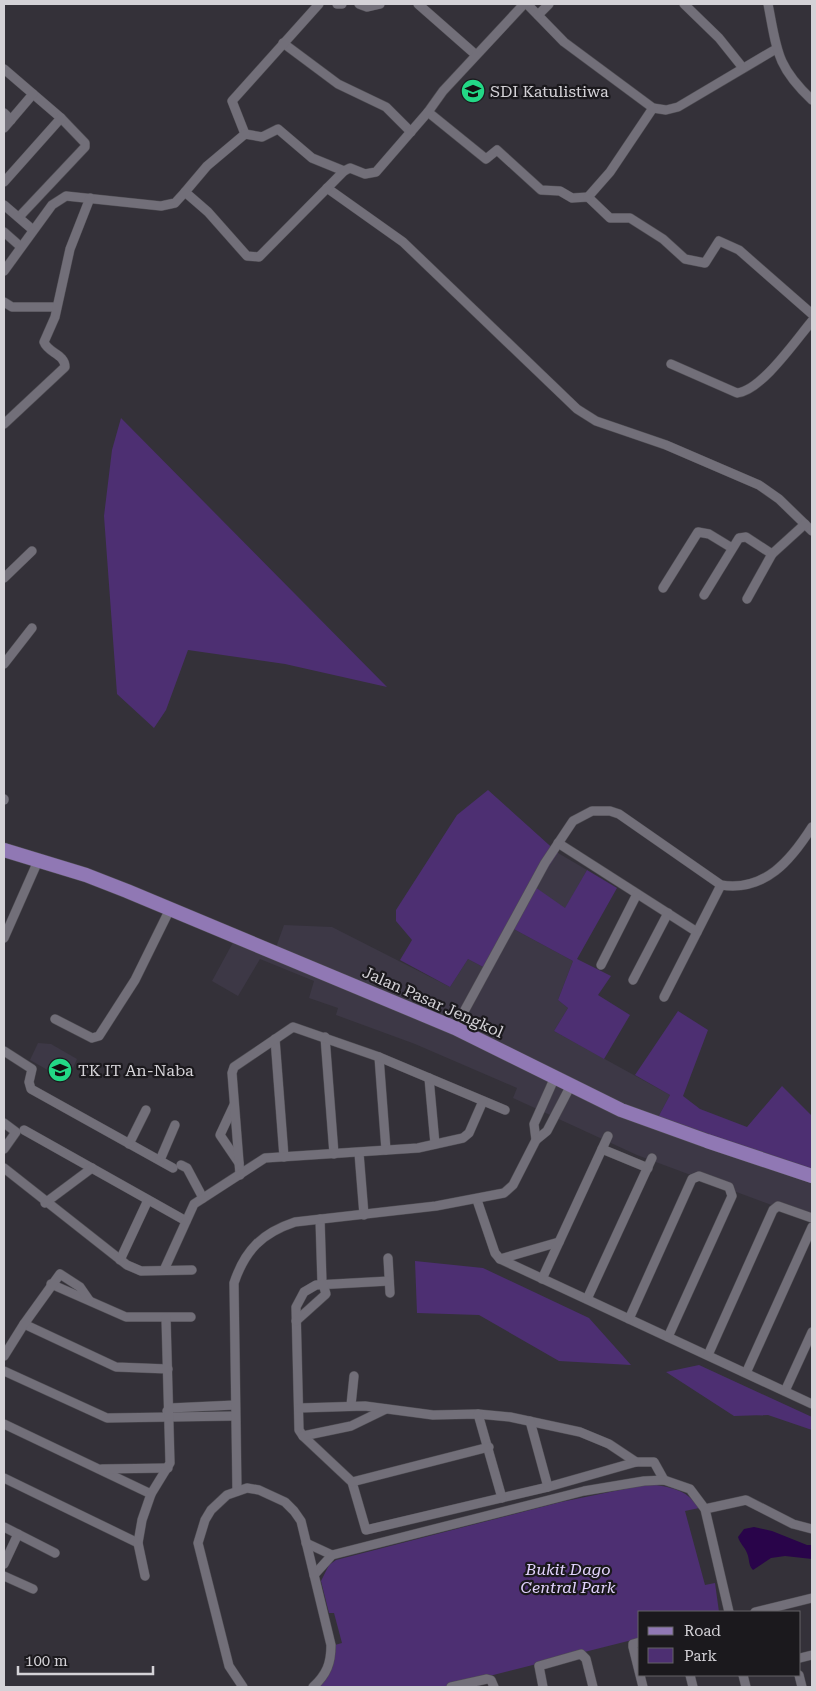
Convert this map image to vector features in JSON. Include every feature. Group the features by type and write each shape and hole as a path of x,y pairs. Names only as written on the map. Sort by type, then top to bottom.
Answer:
{"main road":[{"name":"Jalan Pasar Jengkol","path":"4,850 86,875 170,908 455,1028 621,1110 812,1176"}],"street":[{"path":"245,134 232,101 319,4"},
{"path":"337,4 342,4"},
{"path":"358,4 367,8 380,4"},
{"path":"418,4 476,55"},
{"path":"185,192 208,212 247,256 254,257 263,254 344,171 350,168 365,174 376,172 428,112 443,91 526,4 564,42 653,108 666,110 678,107 776,49"},
{"path":"538,15 549,4"},
{"path":"684,4 719,38 743,68"},
{"path":"768,4 776,49 789,76 812,100"},
{"path":"283,43 338,84 386,107 411,132"},
{"path":"4,69 84,140 85,147 19,217"},
{"path":"4,128 34,94"},
{"path":"428,112 486,159 497,150 541,190 560,191 572,198 588,197 610,172 653,108"},
{"path":"4,112 11,120"},
{"path":"4,182 61,118"},
{"path":"245,134 262,138 278,129 312,158 344,171"},
{"path":"4,271 33,230 60,198 66,196 161,206 175,203 208,166 245,134"},
{"path":"327,188 403,242 577,409 596,421 666,445 759,485 779,499 812,532"},
{"path":"588,197 610,218 630,218 663,239 684,259 705,263 719,242 738,250 812,314"},
{"path":"4,424 65,367 62,358 49,349 44,342 56,307 70,249 90,198"},
{"path":"4,205 33,230"},
{"path":"4,232 20,247"},
{"path":"4,302 12,307 56,307"},
{"path":"671,364 737,394 744,393 759,382 812,322"},
{"path":"747,599 772,554 805,524"},
{"path":"663,588 698,532 709,534 732,548"},
{"path":"704,595 739,538 743,536 772,554"},
{"path":"4,578 32,551"},
{"path":"4,664 32,628"},
{"path":"455,1028 545,863 573,821 582,815 592,811 610,811 626,818 721,885 736,886 765,878 783,866 794,854 812,827"},
{"path":"558,843 697,932"},
{"path":"4,938 38,861"},
{"path":"664,997 721,885"},
{"path":"601,964 637,894"},
{"path":"55,1018 92,1038 99,1036 135,980 170,908"},
{"path":"633,980 668,913"},
{"path":"240,1175 232,1073 234,1067 294,1027 379,1057 505,1110"},
{"path":"325,1037 334,1154"},
{"path":"275,1039 284,1157"},
{"path":"4,1051 32,1069 29,1082 31,1089 160,1160 177,1167 187,1168 203,1198"},
{"path":"379,1057 386,1150"},
{"path":"536,1140 534,1124 555,1077"},
{"path":"429,1078 435,1144"},
{"path":"237,1491 234,1283 241,1262 257,1242 275,1229 295,1222 478,1200 504,1194 510,1190 536,1140 547,1131 571,1085"},
{"path":"164,1270 194,1204 265,1158 359,1153 435,1144 463,1138 469,1133 483,1101"},
{"path":"234,1104 220,1135 239,1164"},
{"path":"129,1144 146,1110"},
{"path":"4,1123 16,1132 4,1150"},
{"path":"160,1160 175,1126"},
{"path":"24,1130 186,1221"},
{"path":"542,1278 608,1136"},
{"path":"602,1149 648,1168"},
{"path":"359,1153 364,1215"},
{"path":"587,1299 652,1158"},
{"path":"4,1168 45,1203 72,1220 126,1265 141,1271 192,1270"},
{"path":"45,1203 92,1168"},
{"path":"629,1319 692,1179 699,1176 729,1187 732,1196 668,1337"},
{"path":"120,1260 148,1200"},
{"path":"478,1200 495,1253 500,1259 812,1404"},
{"path":"708,1355 773,1210 778,1206 812,1218"},
{"path":"296,1321 326,1294 323,1283 320,1219"},
{"path":"746,1373 812,1227"},
{"path":"500,1259 559,1242"},
{"path":"388,1258 390,1293"},
{"path":"4,1356 58,1275 62,1273 80,1287 89,1300"},
{"path":"389,1281 323,1283 304,1292 298,1300 296,1321 299,1430 352,1482 364,1527 368,1531 548,1487 636,1462 654,1462 664,1480"},
{"path":"51,1284 126,1317 190,1317"},
{"path":"146,1576 138,1543 142,1520 151,1494 168,1468 166,1417 170,1408 166,1318"},
{"path":"24,1324 116,1367 168,1369"},
{"path":"785,1391 812,1332"},
{"path":"4,1371 107,1418 235,1416"},
{"path":"351,1405 354,1376"},
{"path":"170,1408 235,1405"},
{"path":"299,1408 351,1405 433,1414 478,1414 530,1421 580,1432 609,1444 636,1462"},
{"path":"303,1436 351,1426 386,1409"},
{"path":"478,1414 489,1447 502,1498"},
{"path":"530,1421 548,1487"},
{"path":"4,1424 151,1494"},
{"path":"352,1482 489,1447"},
{"path":"100,1469 168,1468"},
{"path":"4,1478 138,1543"},
{"path":"314,1575 332,1555 584,1490 664,1480 690,1490 705,1509 728,1611"},
{"path":"243,1687 229,1666 198,1543 204,1520 211,1510 227,1495 247,1488 259,1490 285,1502 301,1521 332,1645 328,1670 313,1687"},
{"path":"705,1509 746,1500 793,1524 812,1529"},
{"path":"4,1527 55,1553"},
{"path":"4,1564 18,1534"},
{"path":"306,1544 332,1555"},
{"path":"4,1576 33,1589"},
{"path":"764,1611 782,1609 812,1598"},
{"path":"638,1643 634,1644 633,1647 638,1667"},
{"path":"543,1687 540,1666 581,1654 586,1659 593,1687"},
{"path":"451,1687 487,1679 491,1680 494,1687"}],"shaded area":[{"path":"558,853 587,870 565,909 534,887"},
{"path":"284,925 332,927 450,987 468,959 487,969 510,927 573,961 558,1000 568,1008 554,1031 670,1095 655,1123 812,1176 812,1220 637,1155 513,1098 517,1088 415,1044 336,1015 338,1008 309,998 314,981 260,959 238,996 212,981 236,937 275,950"},
{"name":"TK IT An-Naba","path":"38,1043 51,1044 77,1059 67,1081 30,1060"},
{"path":"754,1527 772,1531 807,1545 812,1545 812,1559 785,1556 771,1558 753,1570 738,1537 744,1529"}],"green space":[{"path":"121,418 387,687 285,664 188,650 166,710 154,728 117,694 104,516 112,450"},
{"path":"488,790 558,853 535,887 565,908 587,870 617,888 577,959 611,976 598,995 630,1015 604,1059 554,1031 568,1008 558,1000 573,961 510,927 487,969 468,959 450,987 400,960 412,940 396,921 396,910 457,815"},
{"path":"678,1011 708,1030 683,1096 700,1109 747,1127 782,1086 812,1116 812,1176 655,1123 670,1095 635,1075"},
{"path":"415,1261 483,1268 589,1318 631,1365 559,1361 479,1315 417,1313"},
{"path":"699,1365 812,1417 812,1430 768,1415 734,1416 666,1372"},
{"name":"Bukit Dago Central Park","path":"649,1484 677,1490 689,1497 699,1508 685,1511 705,1585 715,1583 719,1611 638,1611 638,1639 446,1687 318,1687 332,1668 335,1645 342,1643 334,1613 329,1613 321,1581 329,1565 336,1560 561,1502"}],"place":[{"name":"SDI Katulistiwa","path":"473,91"},
{"name":"TK IT An-Naba","path":"60,1070"}]}
